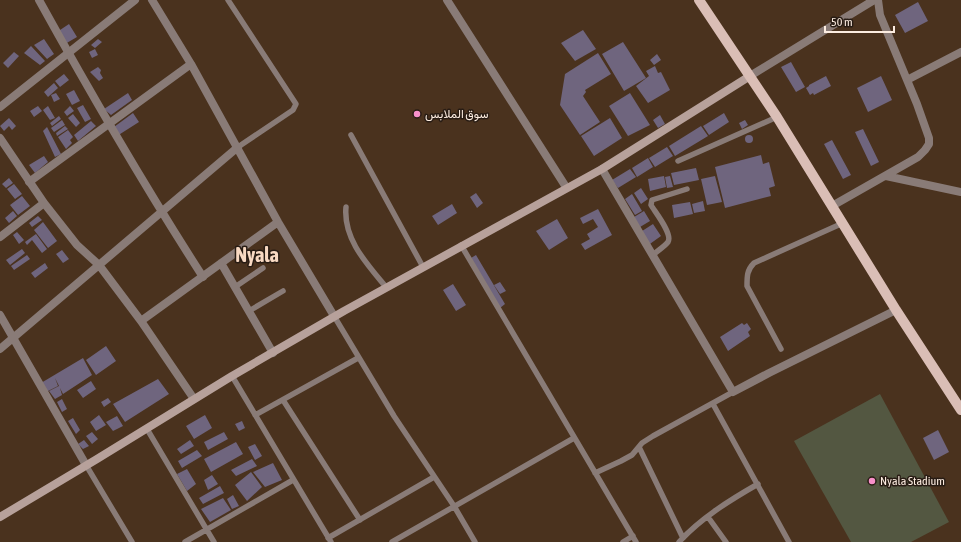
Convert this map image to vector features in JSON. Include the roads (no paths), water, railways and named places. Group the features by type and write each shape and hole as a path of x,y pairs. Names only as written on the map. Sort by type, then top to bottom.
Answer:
{"main road":[{"path":"700,0 777,117 896,310 961,410"},
{"path":"0,517 334,316 602,168 750,76"}],"street":[{"path":"39,0 161,212 203,277"},
{"path":"0,107 134,0"},
{"path":"152,0 192,64 278,222 334,316"},
{"path":"750,76 874,0"},
{"path":"832,206 918,157 929,144 929,138 917,104 880,14 878,0"},
{"path":"449,1 566,188"},
{"path":"907,80 961,52"},
{"path":"29,182 192,64"},
{"path":"0,138 44,203 77,245 98,264 141,321 194,399"},
{"path":"0,349 98,264 238,147"},
{"path":"602,168 733,392 896,310"},
{"path":"886,176 961,192"},
{"path":"0,237 44,203"},
{"path":"141,321 278,222"},
{"path":"221,263 273,353"},
{"path":"0,315 14,337 86,465"}],"lane":[{"path":"228,0 296,104 293,110 238,147"},
{"path":"678,160 777,117"},
{"path":"351,135 423,267"},
{"path":"653,255 667,243 669,239 668,233 650,205 652,200 687,188"},
{"path":"346,207 346,223 358,251 386,287"},
{"path":"781,349 747,286 749,269 754,263 843,223"},
{"path":"461,245 636,542"},
{"path":"235,287 263,268"},
{"path":"249,312 283,291"},
{"path":"334,316 394,416 454,506 475,542"},
{"path":"255,415 358,358"},
{"path":"232,376 329,540 360,520 434,477"},
{"path":"595,473 621,462 632,455 642,443 653,436 733,392"},
{"path":"283,400 360,520"},
{"path":"713,404 789,542"},
{"path":"147,429 214,542"},
{"path":"392,542 574,438"},
{"path":"639,447 681,540 708,517 733,499 758,484"},
{"path":"86,465 132,542"},
{"path":"185,542 293,480"},
{"path":"708,517 726,542"},
{"path":"623,542 633,536"}],"place":[{"name":"سوق الملابس","path":"417,114"},
{"name":"Nyala Stadium","path":"872,481"}],"district":[{"name":"Nyala","path":"257,255"}]}
